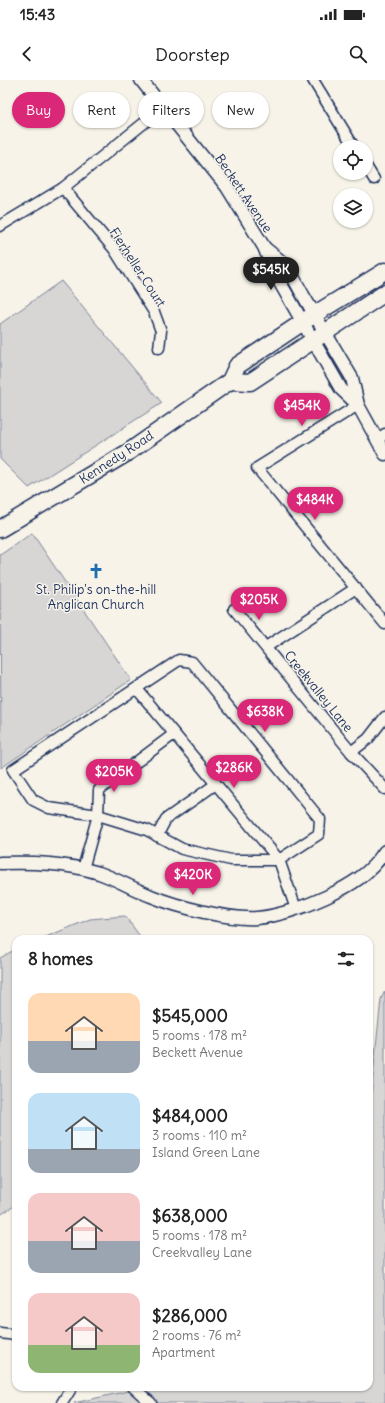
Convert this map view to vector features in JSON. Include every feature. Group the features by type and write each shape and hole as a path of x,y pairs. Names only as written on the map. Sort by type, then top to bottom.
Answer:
{"main road":[{"name":"Kennedy Road","path":"0,529 127,453 230,381 237,366 385,271"},
{"path":"230,381 250,382 385,293"}],"street":[{"name":"Beckett Avenue","path":"141,80 151,92"},
{"path":"313,80 350,140"},
{"path":"0,226 63,188 138,128"},
{"name":"Beckett Avenue","path":"181,128 227,187 264,247 287,266 341,389 358,405 381,437 385,454"},
{"name":"Fierheller Court","path":"63,188 114,248 154,312 160,331 159,348"},
{"path":"358,405 257,468 385,624"},
{"path":"266,647 356,588"},
{"name":"Creekvalley Lane","path":"234,609 351,752 385,789"},
{"path":"179,660 192,662 320,819 319,834 279,860 231,860 182,849 147,830 98,816 50,808 33,800 13,770 179,660"},
{"path":"137,689 279,860 296,909"},
{"path":"351,752 368,739 385,717"},
{"path":"83,869 98,816 99,790 174,734"},
{"path":"157,836 166,819 216,784"},
{"path":"0,863 53,863 83,869 99,873 164,901 232,916 258,918 296,909 320,900 355,882 376,865 385,851"},
{"path":"0,1333 12,1334"},
{"path":"62,1403 70,1391"},
{"path":"138,1391 151,1403"}],"shaded area":[{"path":"61,281 162,403 29,488 0,459 0,324"},
{"path":"32,533 131,680 1,768 0,555"},
{"path":"125,916 139,935 51,935 90,919"},
{"path":"12,951 12,1208 0,1215 0,958"},
{"path":"385,991 385,1403 74,1403 128,1391 373,1391 373,1075 381,999"}],"place":[{"name":"St. Philip's on-the-hill Anglican Church","path":"96,571"}]}
